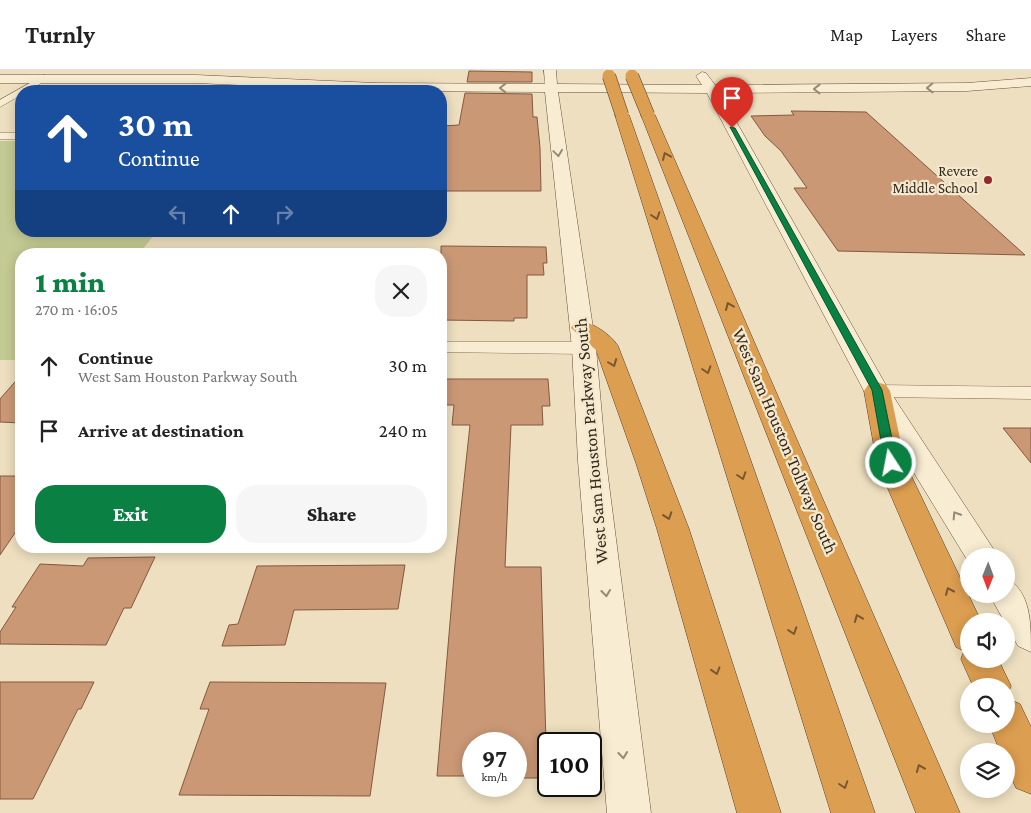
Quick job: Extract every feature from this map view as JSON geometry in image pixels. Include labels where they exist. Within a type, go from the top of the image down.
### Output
[{"type":"highway","name":"West Sam Houston Tollway South","points":[[608,73],[643,112],[938,813]]},
{"type":"highway","name":"West Sam Houston Tollway South","points":[[630,73],[853,813]]},
{"type":"highway","points":[[583,338],[606,346],[650,463],[676,538],[759,813]]},
{"type":"highway","points":[[877,390],[891,463],[960,615]]},
{"type":"highway","points":[[1013,733],[1031,773]]},
{"type":"main road","points":[[44,78],[58,70]]},
{"type":"main road","points":[[1023,70],[1031,74]]},
{"type":"main road","points":[[447,98],[554,91],[568,81],[592,83],[675,83],[692,80],[698,71],[877,390],[977,548]]},
{"type":"main road","points":[[0,79],[196,79],[330,85]]},
{"type":"main road","points":[[188,85],[196,79]]},
{"type":"main road","points":[[717,105],[846,88],[967,87],[1031,82]]},
{"type":"main road","points":[[0,87],[15,88]]},
{"type":"main road","points":[[846,88],[862,99]]},
{"type":"main road","points":[[447,89],[554,91],[717,105],[935,98],[1031,91]]},
{"type":"main road","name":"West Sam Houston Parkway South","points":[[554,91],[583,338],[592,461],[629,813]]},
{"type":"main road","points":[[601,106],[643,112]]},
{"type":"main road","points":[[1012,603],[1031,634]]},
{"type":"street","points":[[31,85],[44,78]]},
{"type":"street","points":[[0,104],[15,95]]},
{"type":"street","points":[[0,136],[15,136]]},
{"type":"street","points":[[447,347],[583,338]]},
{"type":"street","points":[[877,390],[1031,393]]},
{"type":"green space","points":[[0,141],[15,141],[15,237],[152,237],[144,248],[15,248],[15,360],[0,360]]},
{"type":"building","points":[[469,71],[532,72],[532,82],[467,82]]},
{"type":"building","points":[[465,93],[532,94],[533,117],[537,117],[540,148],[541,191],[447,191],[447,126],[459,125]]},
{"type":"building","points":[[791,111],[866,112],[1025,255],[838,251],[794,188],[807,188],[781,151],[765,136],[751,116],[794,115]]},
{"type":"building","points":[[441,246],[546,247],[547,263],[543,263],[544,275],[527,275],[527,318],[514,318],[514,321],[447,320],[447,248],[441,248]]},
{"type":"building","points":[[447,379],[548,379],[550,406],[542,406],[543,425],[511,425],[505,567],[541,567],[546,732],[537,732],[537,778],[527,778],[527,732],[462,732],[462,776],[437,776],[455,564],[470,425],[452,425],[454,405],[447,405]]},
{"type":"building","points":[[15,382],[15,423],[0,422],[0,399]]},
{"type":"building","points":[[1003,428],[1031,428],[1031,463]]},
{"type":"building","points":[[0,476],[15,476],[15,533],[0,555]]},
{"type":"building","points":[[155,557],[131,608],[124,608],[106,645],[0,644],[0,632],[16,607],[12,607],[40,564],[83,566],[88,558]]},
{"type":"building","points":[[405,565],[398,609],[294,610],[285,645],[222,646],[229,625],[238,624],[257,566]]},
{"type":"building","points":[[0,682],[94,682],[81,709],[78,709],[33,799],[0,799]]},
{"type":"building","points":[[210,682],[386,683],[370,796],[179,795],[209,709],[200,709]]},
{"type":"place","name":"Revere Middle School","points":[[988,180]]},
{"type":"route","points":[[732,128],[877,390],[891,463]]}]
